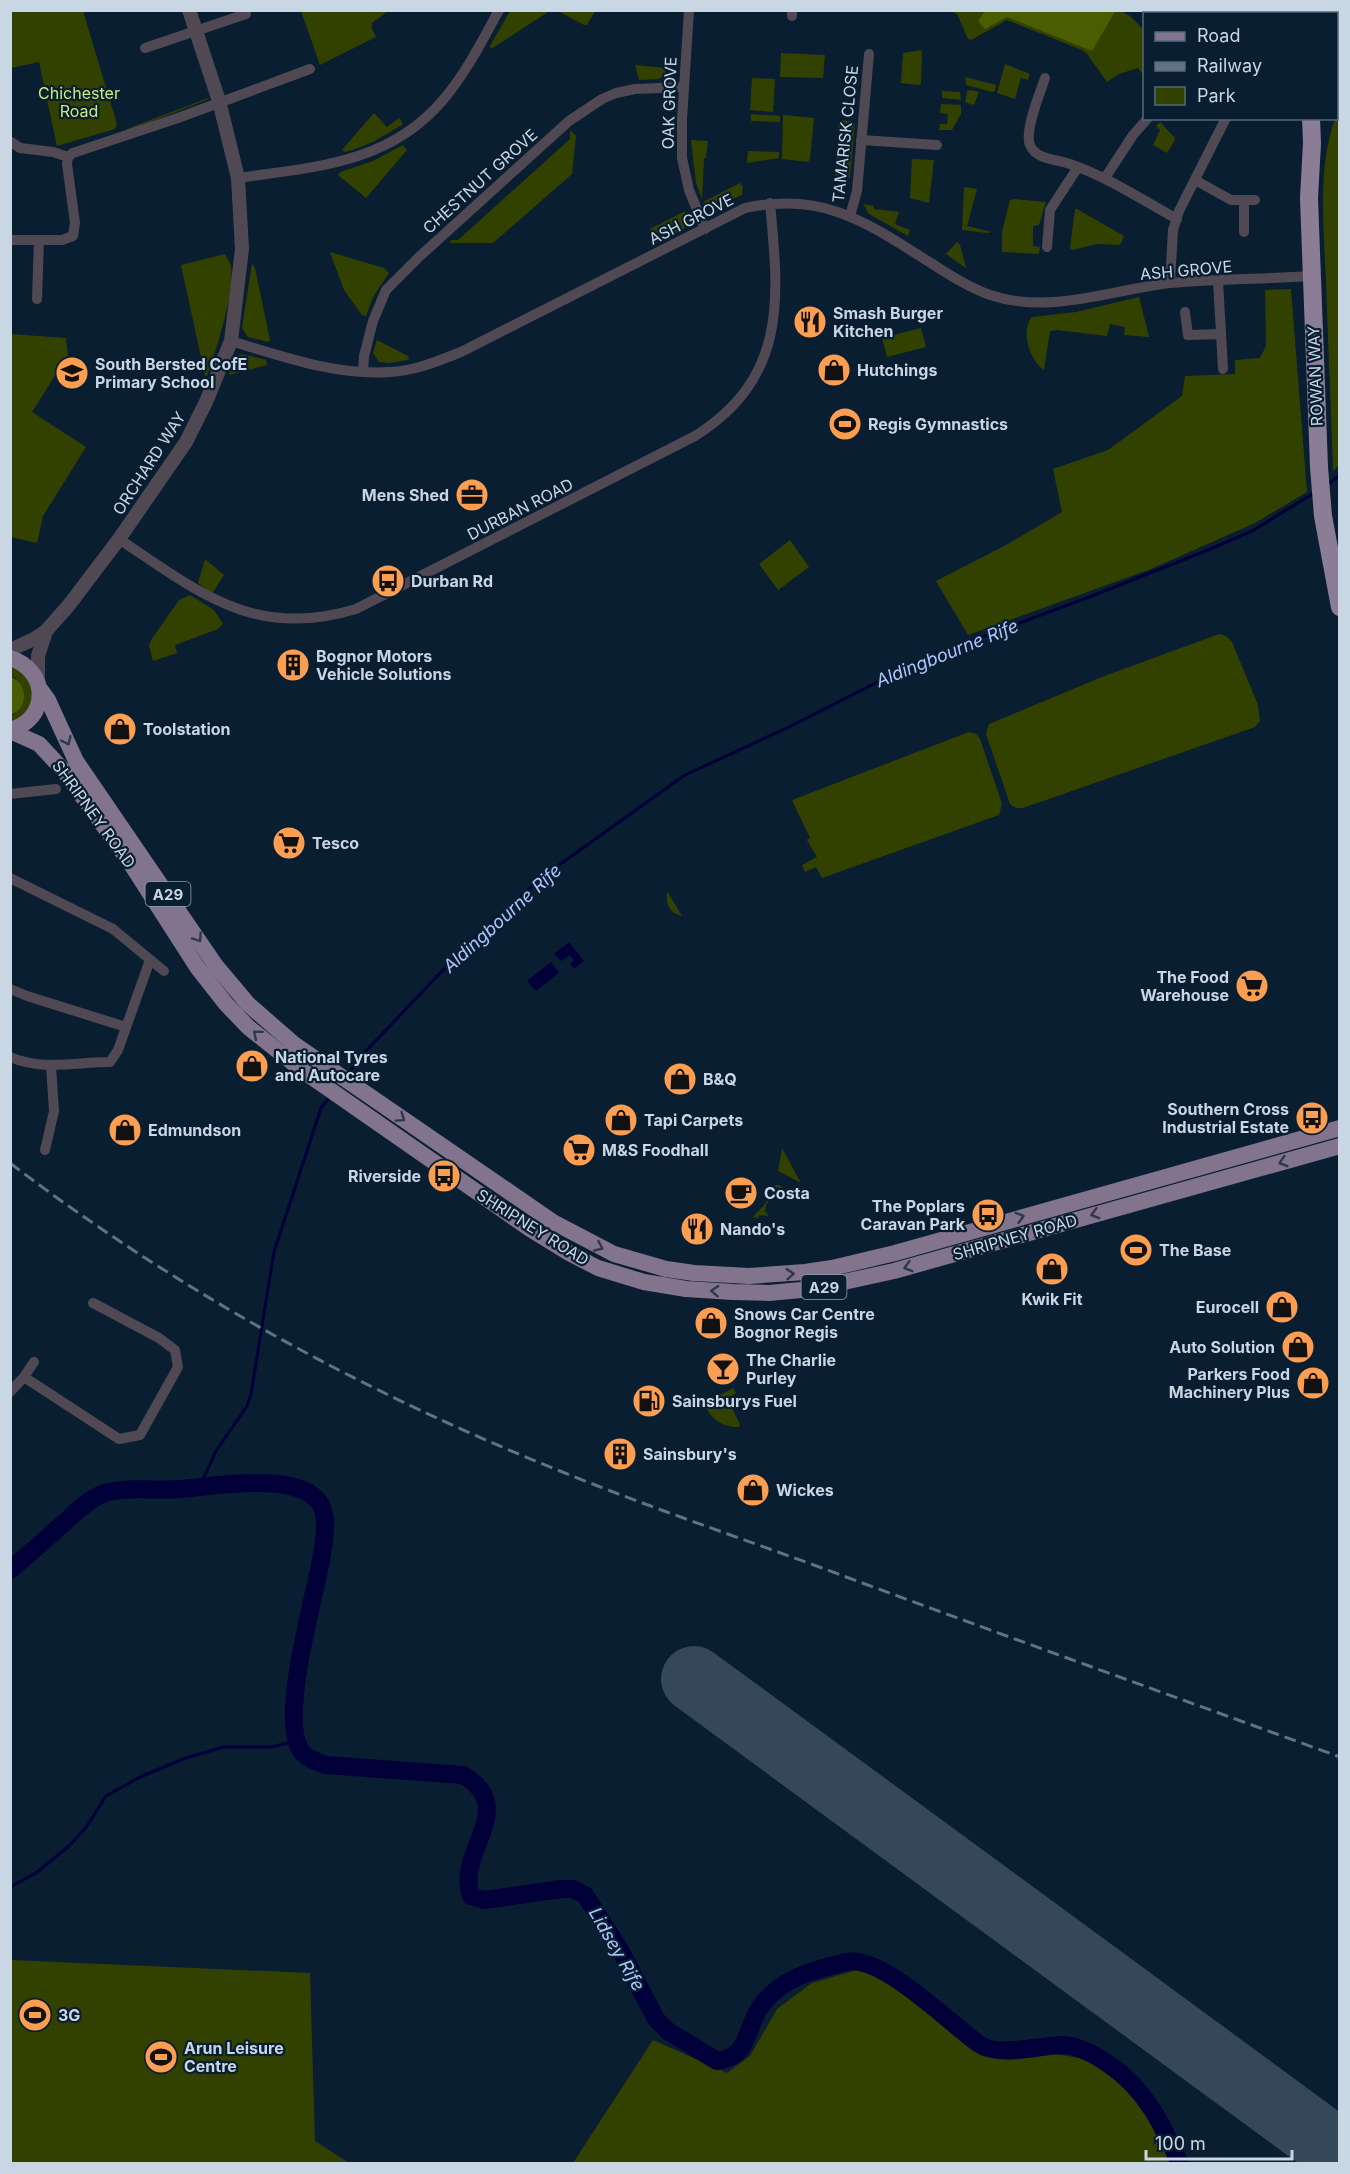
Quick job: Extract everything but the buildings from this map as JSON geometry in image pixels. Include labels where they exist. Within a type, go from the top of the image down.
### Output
[{"type":"highway","name":"ROWAN WAY","points":[[1311,120],[1309,198],[1318,467],[1322,510],[1340,607]]},
{"type":"highway","name":"ROWAN WAY","points":[[1312,143],[1321,120]]},
{"type":"main road","name":"SHRIPNEY ROAD","points":[[10,658],[28,666],[48,700],[76,760],[222,975],[248,1004],[294,1044],[553,1222],[589,1243],[614,1254],[656,1266],[727,1276],[805,1272],[862,1261],[1340,1128]]},
{"type":"main road","name":"SHRIPNEY ROAD","points":[[10,731],[33,717],[38,708],[39,685]]},
{"type":"main road","name":"SHRIPNEY ROAD","points":[[10,731],[39,744],[64,771],[129,861],[197,967],[226,1004],[248,1027],[320,1083],[530,1229],[569,1253],[609,1272],[686,1290],[769,1293],[812,1289],[851,1282],[1340,1146]]},
{"type":"street","name":"ORCHARD WAY","points":[[46,631],[69,605],[119,539],[186,442],[206,402],[231,341],[242,249],[238,178],[219,101],[189,10]]},
{"type":"street","points":[[238,178],[322,166],[353,159],[377,150],[407,132],[427,116],[453,88],[499,10]]},
{"type":"street","name":"OAK GROVE","points":[[688,10],[681,145],[689,190],[705,229]]},
{"type":"street","points":[[145,48],[246,14]]},
{"type":"street","name":"TAMARISK CLOSE","points":[[850,216],[857,191],[868,54]]},
{"type":"street","points":[[68,157],[73,153],[178,118],[310,69]]},
{"type":"street","points":[[1045,78],[1028,137],[1029,144],[1040,156],[1105,178],[1177,219]]},
{"type":"street","name":"CHESTNUT GROVE","points":[[363,372],[364,356],[373,321],[386,290],[419,257],[569,121],[602,99],[616,93],[635,89],[684,87]]},
{"type":"street","points":[[1105,178],[1133,135],[1146,120]]},
{"type":"street","points":[[1170,284],[1173,230],[1225,120]]},
{"type":"street","points":[[861,140],[938,145]]},
{"type":"street","points":[[10,142],[20,148],[53,152],[68,157]]},
{"type":"street","points":[[10,240],[69,239],[75,230],[68,157]]},
{"type":"street","points":[[1047,247],[1050,210],[1078,167]]},
{"type":"street","points":[[1196,180],[1231,200],[1250,200],[1244,231]]},
{"type":"street","name":"ASH GROVE","points":[[231,341],[333,368],[363,372],[391,372],[425,366],[461,352],[745,208],[771,203],[809,204],[850,216],[972,288],[1017,301],[1068,302],[1170,284],[1311,276]]},
{"type":"street","name":"DURBAN ROAD","points":[[119,539],[188,586],[231,608],[287,619],[332,616],[356,609],[656,456],[713,425],[745,392],[764,359],[774,323],[776,299],[771,203]]},
{"type":"street","points":[[36,299],[39,240]]},
{"type":"street","points":[[1218,281],[1223,369]]},
{"type":"street","points":[[1185,312],[1188,335],[1221,334]]},
{"type":"street","points":[[10,650],[46,631]]},
{"type":"street","points":[[39,685],[38,656],[46,631]]},
{"type":"street","points":[[10,794],[56,789]]},
{"type":"street","points":[[10,878],[113,929],[164,971]]},
{"type":"street","points":[[10,1057],[29,1064],[51,1066],[68,1063],[110,1062],[118,1050],[150,960]]},
{"type":"street","points":[[10,989],[126,1027]]},
{"type":"street","points":[[45,1150],[54,1111],[51,1066]]},
{"type":"street","points":[[24,1377],[120,1439],[140,1435],[178,1367],[175,1350],[159,1338],[93,1303]]},
{"type":"street","points":[[10,1392],[34,1362]]},
{"type":"green space","name":"Chichester Road","points":[[11,10],[83,11],[117,124],[115,129],[57,146],[39,62],[11,68]]},
{"type":"green space","points":[[301,10],[388,11],[372,23],[376,37],[320,65]]},
{"type":"green space","points":[[1116,10],[1092,51],[1007,17],[985,29],[978,21],[985,11]]},
{"type":"green space","points":[[510,11],[548,11],[491,49],[490,46]]},
{"type":"green space","points":[[558,11],[595,11],[587,25],[584,25]]},
{"type":"green space","points":[[950,11],[1121,11],[1130,16],[1143,29],[1143,75],[1138,68],[1119,74],[1107,82],[1082,50],[1007,20],[971,40],[968,39],[957,14]]},
{"type":"green space","points":[[922,50],[921,83],[919,85],[901,83],[903,53]]},
{"type":"green space","points":[[781,53],[825,55],[823,78],[780,77]]},
{"type":"green space","points":[[1005,64],[1030,74],[1028,80],[1021,78],[1015,99],[997,93]]},
{"type":"green space","points":[[635,65],[665,68],[665,75],[659,79],[639,80]]},
{"type":"green space","points":[[965,77],[996,85],[995,91],[966,85]]},
{"type":"green space","points":[[752,78],[775,79],[773,112],[750,110]]},
{"type":"green space","points":[[942,91],[960,92],[961,100],[942,98]]},
{"type":"green space","points":[[967,91],[979,92],[974,105],[965,102]]},
{"type":"green space","points":[[209,99],[127,131],[127,129]]},
{"type":"green space","points":[[941,104],[961,105],[961,114],[952,130],[939,130],[940,124],[947,124],[948,114],[940,113]]},
{"type":"green space","points":[[1339,107],[1340,464],[1333,471],[1323,199],[1329,138],[1335,120],[1338,120]]},
{"type":"green space","points":[[374,113],[387,127],[399,118],[403,124],[368,144],[345,152],[342,150]]},
{"type":"green space","points":[[751,114],[780,116],[780,122],[751,121]]},
{"type":"green space","points":[[783,115],[814,118],[808,162],[782,159]]},
{"type":"green space","points":[[839,120],[855,123],[850,178],[835,177]]},
{"type":"green space","points":[[1160,122],[1175,140],[1167,153],[1153,145],[1160,130],[1156,126]]},
{"type":"green space","points":[[570,130],[576,136],[572,174],[493,243],[450,243],[451,240],[458,240],[570,139]]},
{"type":"green space","points":[[691,140],[708,141],[706,158],[704,158],[702,199],[696,183]]},
{"type":"green space","points":[[403,145],[407,150],[366,198],[338,175],[340,172],[373,161]]},
{"type":"green space","points":[[748,151],[779,152],[779,158],[747,163]]},
{"type":"green space","points":[[912,159],[934,160],[929,203],[910,198]]},
{"type":"green space","points":[[740,183],[743,187],[742,195],[732,199],[719,210],[703,202]]},
{"type":"green space","points":[[964,187],[977,189],[967,226],[992,232],[962,230]]},
{"type":"green space","points":[[1010,200],[1046,202],[1039,225],[1033,226],[1033,246],[1040,247],[1039,254],[1002,252],[1002,232]]},
{"type":"green space","points":[[863,204],[874,206],[874,209],[899,212],[895,224],[910,230],[908,236],[869,214]]},
{"type":"green space","points":[[1075,209],[1124,236],[1120,245],[1097,244],[1072,250],[1070,248]]},
{"type":"green space","points":[[685,211],[684,229],[656,243],[650,229]]},
{"type":"green space","points":[[957,242],[960,245],[966,268],[946,254]]},
{"type":"green space","points":[[330,252],[384,268],[389,273],[373,297],[366,316],[362,315],[344,290]]},
{"type":"green space","points":[[225,254],[231,265],[228,306],[220,337],[207,376],[205,376],[181,265]]},
{"type":"green space","points":[[252,263],[270,340],[268,342],[248,337],[242,328]]},
{"type":"green space","points":[[1291,289],[1307,492],[1255,523],[1151,569],[968,635],[936,581],[1008,544],[1062,512],[1053,469],[1108,450],[1182,396],[1185,376],[1235,374],[1235,360],[1260,358],[1266,346],[1265,290]]},
{"type":"green space","points":[[1139,297],[1149,337],[1124,335],[1125,327],[1110,324],[1107,336],[1057,330],[1050,331],[1044,370],[1031,353],[1027,330],[1032,317],[1076,312]]},
{"type":"green space","points":[[921,328],[926,347],[887,357],[882,338]]},
{"type":"green space","points":[[10,334],[66,338],[68,355],[32,412],[86,447],[43,516],[37,543],[11,537]]},
{"type":"green space","points":[[377,340],[408,356],[408,360],[379,362],[373,353]]},
{"type":"green space","points":[[241,354],[266,360],[267,365],[229,375],[232,360]]},
{"type":"green space","points":[[790,540],[809,567],[778,590],[759,564]]},
{"type":"green space","points":[[205,559],[224,575],[212,594],[198,583]]},
{"type":"green space","points":[[190,595],[214,610],[223,624],[218,629],[175,645],[177,653],[153,661],[149,646],[151,640],[179,600]]},
{"type":"green space","points":[[1219,634],[1226,636],[1232,642],[1258,705],[1260,721],[1255,727],[1023,808],[1016,808],[1010,804],[986,734],[989,724],[1102,677]]},
{"type":"green space","points":[[11,667],[22,672],[29,680],[33,699],[24,716],[11,723],[11,715],[15,714],[16,678],[11,676]]},
{"type":"green space","points":[[10,676],[20,684],[24,696],[21,707],[11,715]]},
{"type":"green space","points":[[969,732],[976,734],[980,739],[1002,804],[999,815],[822,878],[816,867],[805,872],[802,865],[817,857],[807,840],[810,838],[792,800]]},
{"type":"green space","points":[[667,891],[682,916],[674,913],[669,907]]},
{"type":"green space","points":[[782,1148],[801,1183],[778,1171]]},
{"type":"green space","points":[[775,1185],[784,1189],[777,1187],[766,1205],[765,1211],[769,1216],[753,1217],[765,1204]]},
{"type":"green space","points":[[733,1388],[736,1393],[727,1399],[740,1424],[739,1427],[732,1427],[716,1420],[711,1416],[703,1399]]},
{"type":"green space","name":"Arun Leisure Centre","points":[[11,1960],[310,1973],[315,2141],[349,2163],[11,2163]]},
{"type":"green space","points":[[860,1969],[891,1982],[978,2051],[997,2055],[1044,2052],[1091,2060],[1144,2103],[1173,2163],[573,2163],[653,2040],[727,2073],[750,2056],[777,2009],[812,1983]]},
{"type":"shaded area","points":[[569,942],[584,961],[574,969],[570,964],[574,960],[570,955],[561,961],[554,954]]},
{"type":"shaded area","points":[[551,962],[559,973],[536,991],[527,981]]},
{"type":"waterway","name":"Aldingbourne Rife","points":[[1327,485],[1340,475]]},
{"type":"waterway","name":"Aldingbourne Rife","points":[[348,1074],[365,1052],[465,947],[541,878],[685,775],[789,727],[921,660],[1097,594],[1252,531],[1314,493]]},
{"type":"waterway","name":"Aldingbourne Rife","points":[[200,1486],[216,1451],[247,1406],[251,1394],[274,1252],[321,1108],[331,1095]]},
{"type":"waterway","name":"Lidsey Rife","points":[[10,1570],[82,1506],[102,1494],[130,1489],[179,1489],[258,1483],[280,1484],[300,1489],[314,1497],[323,1510],[325,1522],[321,1560],[296,1688],[294,1715],[296,1736],[302,1752],[326,1765],[463,1775],[479,1788],[486,1802],[486,1816],[471,1863],[468,1880],[471,1896],[484,1900],[561,1889],[573,1889],[585,1895],[619,1948],[656,2019],[668,2031],[717,2061],[727,2059],[741,2049],[754,2017],[761,2007],[772,1994],[789,1981],[846,1962],[861,1962],[878,1968],[915,1992],[966,2034],[987,2048],[1008,2050],[1064,2045],[1082,2049],[1105,2062],[1134,2085],[1152,2109],[1180,2164]]},
{"type":"waterway","points":[[10,1887],[36,1873],[69,1846],[87,1826],[106,1796],[140,1777],[183,1759],[223,1747],[271,1747],[296,1741]]},
{"type":"runway","points":[[694,1679],[1340,2153]]},
{"type":"railway","points":[[10,1163],[74,1210],[206,1296],[345,1373],[487,1441],[658,1509],[1340,1757]]},
{"type":"place","name":"Smash Burger Kitchen","points":[[810,322]]},
{"type":"place","name":"Hutchings","points":[[834,370]]},
{"type":"place","name":"South Bersted CofE Primary School","points":[[72,373]]},
{"type":"place","name":"Regis Gymnastics","points":[[845,424]]},
{"type":"place","name":"Mens Shed","points":[[472,495]]},
{"type":"place","name":"Durban Rd","points":[[388,581]]},
{"type":"place","name":"Bognor Motors Vehicle Solutions","points":[[293,665]]},
{"type":"place","name":"Toolstation","points":[[120,729]]},
{"type":"place","name":"Tesco","points":[[289,843]]},
{"type":"place","name":"The Food Warehouse","points":[[1252,986]]},
{"type":"place","name":"National Tyres and Autocare","points":[[252,1066]]},
{"type":"place","name":"B&Q","points":[[680,1079]]},
{"type":"place","name":"Southern Cross Industrial Estate","points":[[1312,1118]]},
{"type":"place","name":"Tapi Carpets","points":[[621,1120]]},
{"type":"place","name":"Edmundson","points":[[125,1130]]},
{"type":"place","name":"M&S Foodhall","points":[[579,1150]]},
{"type":"place","name":"Riverside","points":[[444,1176]]},
{"type":"place","name":"Costa","points":[[741,1193]]},
{"type":"place","name":"The Poplars Caravan Park","points":[[988,1215]]},
{"type":"place","name":"Nando's","points":[[697,1229]]},
{"type":"place","name":"The Base","points":[[1136,1250]]},
{"type":"place","name":"Kwik Fit","points":[[1052,1269]]},
{"type":"place","name":"Eurocell","points":[[1282,1307]]},
{"type":"place","name":"Snows Car Centre Bognor Regis","points":[[711,1323]]},
{"type":"place","name":"Auto Solution","points":[[1298,1347]]},
{"type":"place","name":"The Charlie Purley","points":[[723,1369]]},
{"type":"place","name":"Parkers Food Machinery Plus","points":[[1313,1383]]},
{"type":"place","name":"Sainsburys Fuel","points":[[649,1401]]},
{"type":"place","name":"Sainsbury's","points":[[620,1454]]},
{"type":"place","name":"Wickes","points":[[753,1490]]},
{"type":"place","name":"3G","points":[[35,2015]]},
{"type":"place","name":"Arun Leisure Centre","points":[[161,2057]]}]
